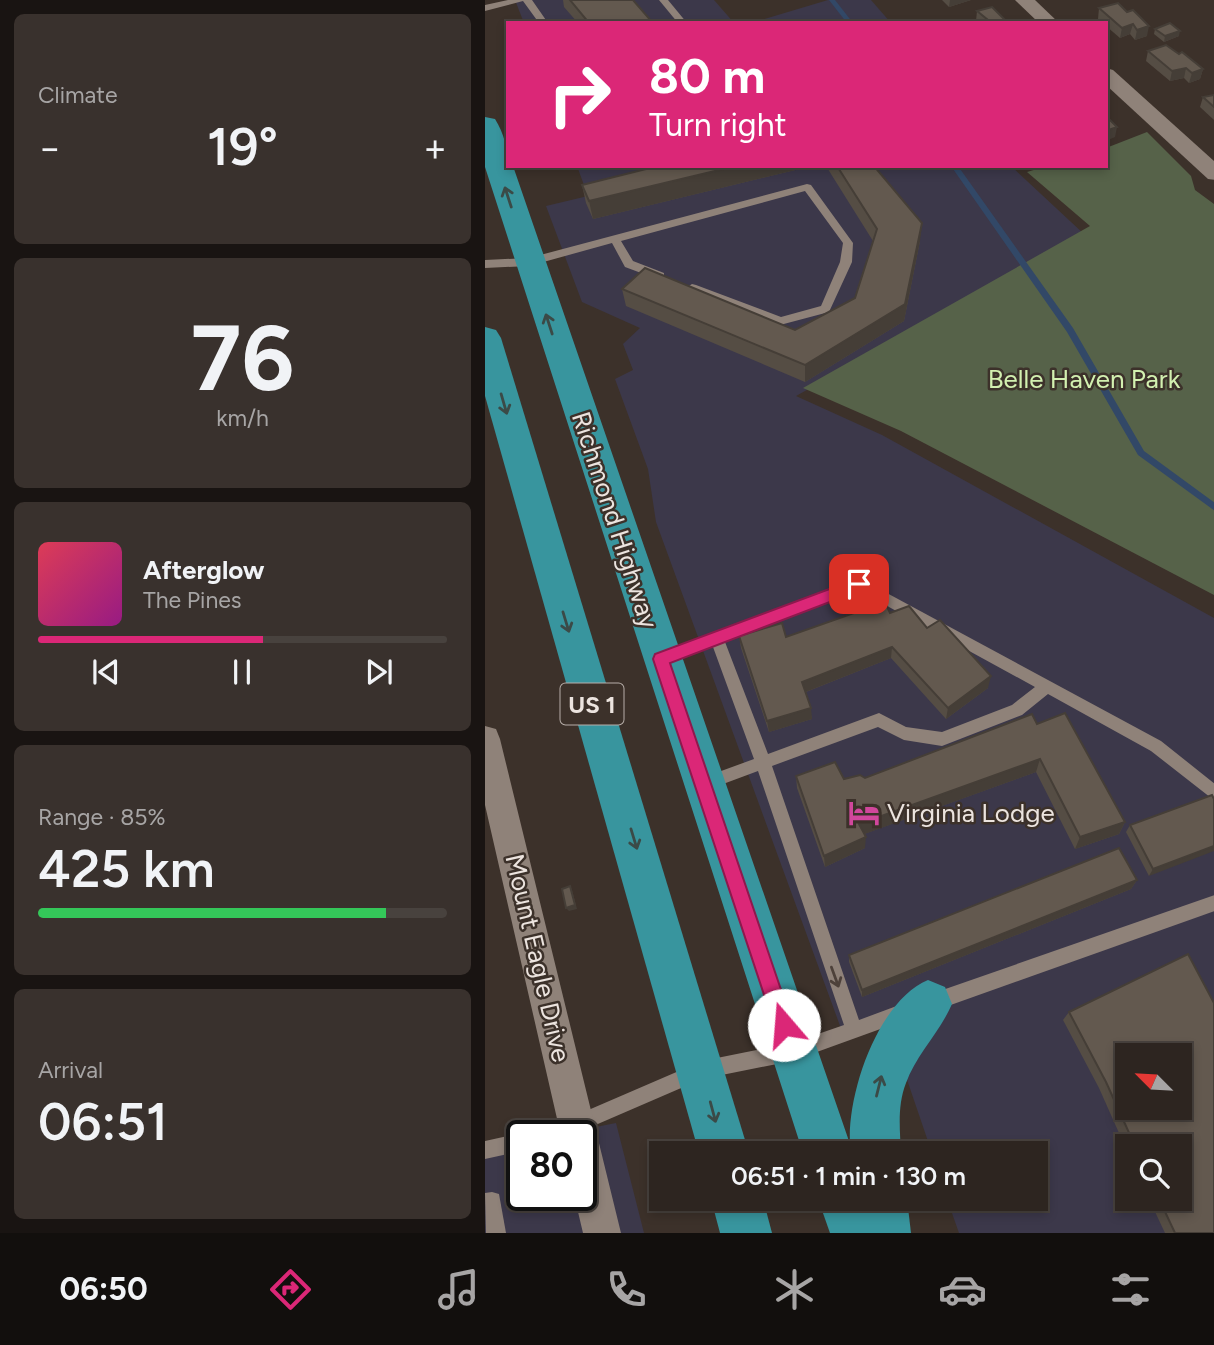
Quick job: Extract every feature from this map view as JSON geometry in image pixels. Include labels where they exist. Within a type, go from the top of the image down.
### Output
[{"type":"highway","name":"Richmond Highway","points":[[485,125],[824,1141]]},
{"type":"highway","name":"US 1","points":[[485,338],[553,580],[674,968],[721,1141]]},
{"type":"highway","points":[[875,1141],[874,1116],[879,1082],[893,1053],[928,1004]]},
{"type":"highway","points":[[740,1211],[746,1233]]},
{"type":"highway","points":[[848,1211],[856,1233]]},
{"type":"highway","points":[[882,1211],[885,1233]]},
{"type":"street","points":[[1024,0],[1048,21]]},
{"type":"street","points":[[1108,76],[1214,174]]},
{"type":"street","name":"Mount Eagle Drive","points":[[485,739],[568,1120]]},
{"type":"street","name":"Mount Eagle Drive","points":[[595,1211],[602,1233]]},
{"type":"lane","points":[[485,8],[520,0]]},
{"type":"lane","points":[[527,0],[543,21]]},
{"type":"lane","points":[[663,0],[681,21]]},
{"type":"lane","points":[[485,264],[529,262],[807,187],[848,243],[846,262],[825,309],[780,321],[679,283]]},
{"type":"lane","points":[[615,239],[629,264],[667,278]]},
{"type":"lane","points":[[661,659],[859,584],[1156,746],[1214,794]]},
{"type":"lane","points":[[717,639],[763,762],[854,1030]]},
{"type":"lane","points":[[703,785],[879,720],[904,733],[942,739],[1017,710],[1049,686]]},
{"type":"lane","points":[[597,1122],[702,1070],[792,1052],[1214,903]]},
{"type":"lane","points":[[485,1150],[506,1145]]},
{"type":"lane","points":[[488,1202],[496,1233]]},
{"type":"shaded area","points":[[515,0],[714,0],[732,21],[523,21]]},
{"type":"shaded area","points":[[828,0],[871,0],[889,21],[758,21]]},
{"type":"shaded area","points":[[578,168],[1013,168],[1085,235],[796,396],[882,435],[1214,618],[1214,1233],[959,1233],[951,1211],[1048,1211],[1048,1141],[928,1141],[886,1018],[843,1034],[656,522],[648,469],[615,379],[633,370],[623,344],[640,328],[582,302],[546,206],[588,196]]},
{"type":"shaded area","points":[[616,1123],[644,1233],[485,1233],[485,1148],[506,1144],[506,1211],[597,1211],[597,1127]]},
{"type":"green space","name":"Belle Haven Park","points":[[1147,132],[1191,176],[1195,190],[1214,204],[1214,595],[901,431],[803,388],[1090,226],[1027,172],[1040,168],[1108,168],[1108,147]]},
{"type":"building","points":[[570,0],[633,0],[651,21],[587,21]]},
{"type":"building","points":[[1118,3],[1127,12],[1133,10],[1149,26],[1137,30],[1133,24],[1122,28],[1099,8]]},
{"type":"building","points":[[992,7],[1006,21],[983,21],[988,20],[977,11]]},
{"type":"building","points":[[1170,23],[1180,31],[1165,36],[1155,29]]},
{"type":"building","points":[[1166,45],[1179,54],[1182,52],[1203,69],[1192,73],[1186,68],[1172,71],[1148,51]]},
{"type":"building","points":[[1214,95],[1214,107],[1203,97]]},
{"type":"building","points":[[1108,118],[1117,127],[1108,130]]},
{"type":"building","points":[[650,168],[728,168],[589,201],[582,185]]},
{"type":"building","points":[[838,168],[876,168],[922,223],[905,304],[805,365],[622,289],[645,268],[795,330],[855,298],[877,229]]},
{"type":"building","points":[[885,602],[890,613],[909,606],[927,628],[940,620],[991,676],[948,708],[892,647],[802,682],[811,708],[767,721],[739,636],[782,623],[786,637]]},
{"type":"building","name":"Virginia Lodge","points":[[1065,713],[1125,822],[1080,837],[1040,759],[859,824],[866,837],[824,856],[796,776],[835,762],[844,779],[860,775],[865,778],[1032,714],[1037,724]]},
{"type":"building","points":[[1212,795],[1214,846],[1153,869],[1130,825]]},
{"type":"building","points":[[1119,848],[1137,880],[862,990],[849,955]]},
{"type":"building","points":[[570,886],[575,905],[566,908],[562,889]]},
{"type":"building","points":[[1188,954],[1214,1003],[1214,1233],[1175,1233],[1165,1211],[1192,1211],[1192,1134],[1130,1134],[1123,1120],[1192,1120],[1192,1043],[1115,1043],[1115,1102],[1069,1012]]},
{"type":"waterway","points":[[832,0],[848,21]]},
{"type":"waterway","points":[[955,168],[1070,330],[1141,453],[1215,508]]},
{"type":"place","name":"Virginia Lodge","points":[[864,813]]},
{"type":"route","points":[[784,1025],[661,659],[859,584]]}]
